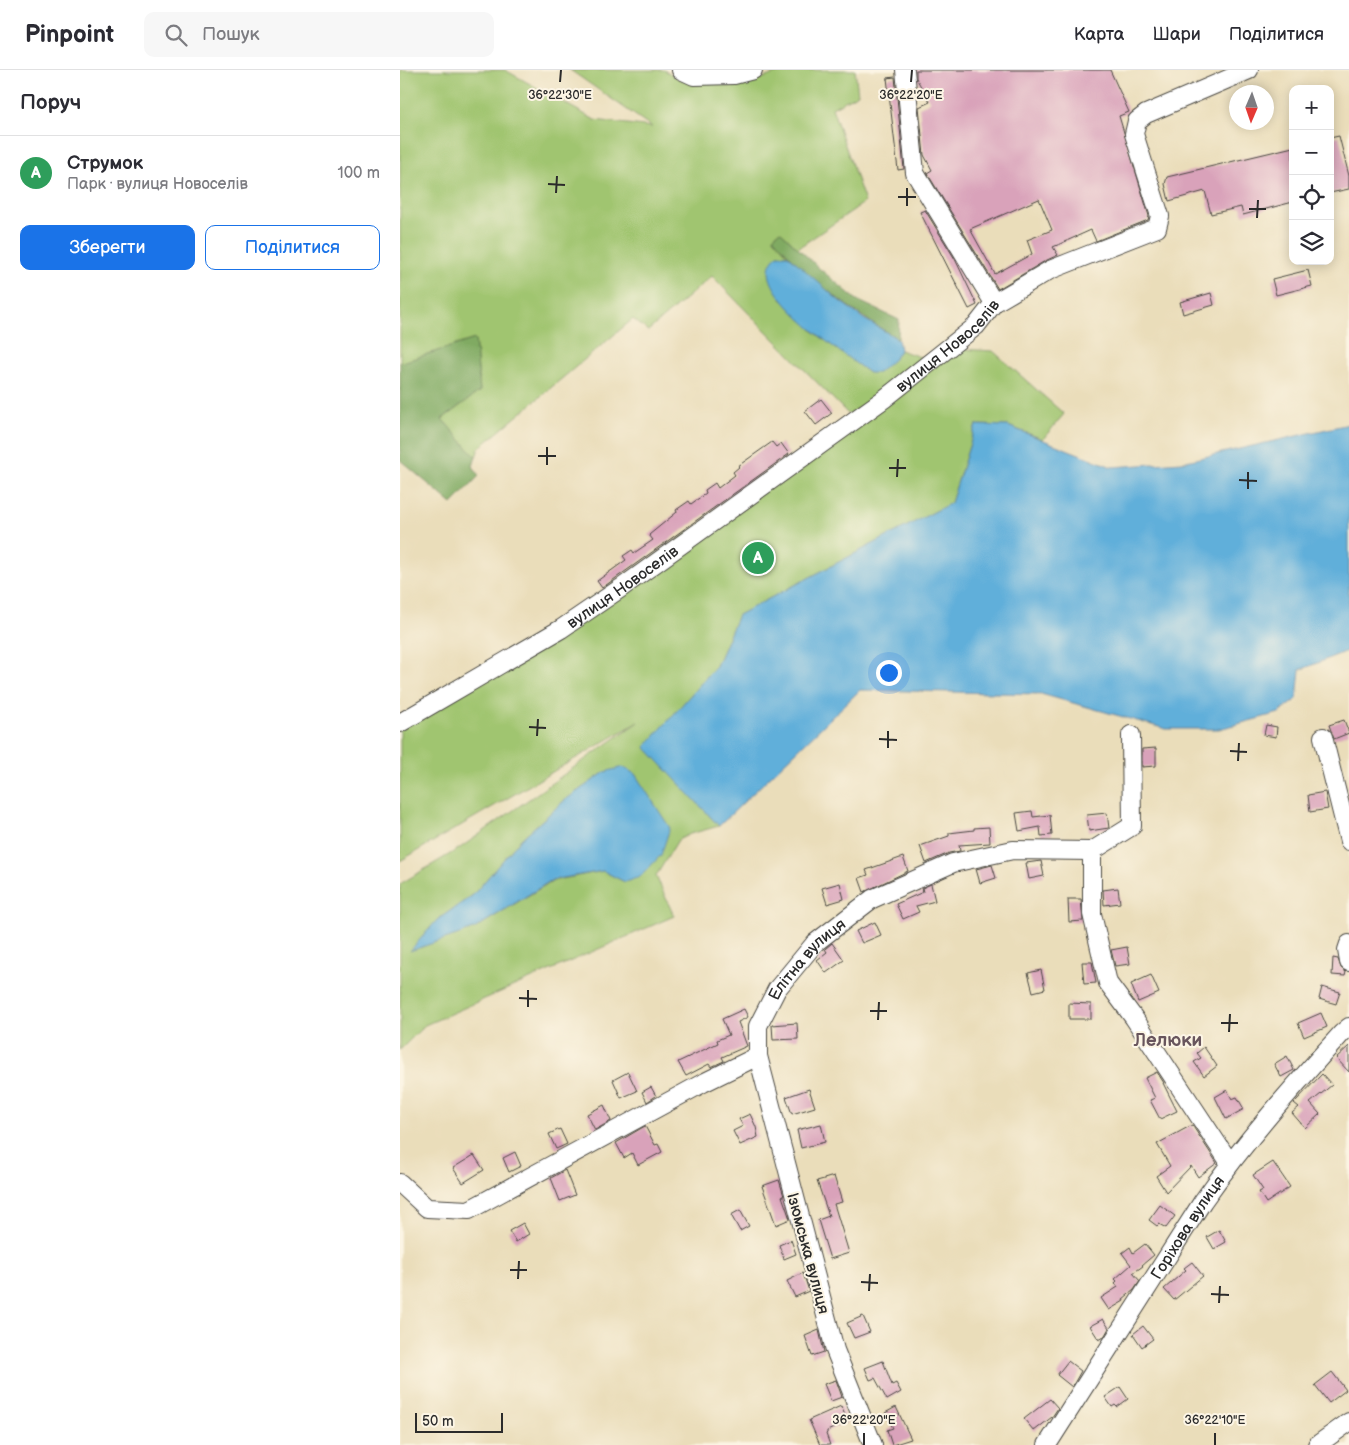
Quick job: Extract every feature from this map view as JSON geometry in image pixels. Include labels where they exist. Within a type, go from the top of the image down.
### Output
[{"type":"street","points":[[681,70],[694,76],[734,75],[753,70]]},
{"type":"street","points":[[905,70],[915,173],[994,303]]},
{"type":"street","name":"вулиця Новоселів","points":[[400,723],[561,629],[621,588],[884,399],[976,326],[994,303],[1050,270],[1157,228],[1160,216],[1134,134],[1137,121],[1146,114],[1249,70]]},
{"type":"street","points":[[1131,735],[1132,826],[1092,851],[1092,914],[1108,983],[1134,1018],[1230,1163]]},
{"type":"street","points":[[1323,737],[1349,841]]},
{"type":"street","name":"Елітна вулиця","points":[[758,1056],[758,1026],[777,989],[815,943],[872,900],[953,863],[1013,850],[1092,851]]},
{"type":"street","points":[[1349,944],[1347,950],[1349,962]]},
{"type":"street","name":"Горіхова вулиця","points":[[1047,1445],[1203,1201],[1230,1163],[1278,1105],[1349,1027]]},
{"type":"street","points":[[400,1183],[427,1208],[469,1210],[703,1083],[758,1056]]},
{"type":"street","name":"Ізюмська вулиця","points":[[758,1056],[835,1350],[873,1445]]},
{"type":"street","points":[[1317,1445],[1349,1422]]},
{"type":"green space","points":[[400,70],[505,70],[595,120],[652,127],[570,70],[664,70],[682,80],[755,81],[785,70],[855,70],[858,94],[832,108],[865,202],[798,248],[780,231],[773,237],[788,255],[778,255],[781,299],[813,331],[869,373],[895,358],[900,350],[926,359],[849,415],[712,276],[648,331],[633,319],[479,448],[476,457],[442,419],[480,391],[475,339],[400,363]]},
{"type":"green space","points":[[780,231],[820,269],[857,300],[899,320],[898,339],[863,317],[816,281],[773,237]]},
{"type":"green space","points":[[475,339],[480,391],[442,419],[476,457],[473,466],[479,476],[452,504],[400,460],[400,363]]},
{"type":"green space","points":[[960,349],[993,351],[1064,414],[1043,439],[1008,426],[976,425],[951,503],[738,615],[716,666],[646,747],[719,826],[690,834],[678,840],[656,876],[674,916],[425,1025],[400,1050],[400,884],[460,848],[638,722],[400,861],[400,728]],"holes":[[[605,772],[625,882],[603,871],[552,881],[474,929],[437,920],[473,895],[521,839],[565,800]]]},
{"type":"water","points":[[778,255],[788,255],[837,299],[864,319],[898,339],[900,350],[895,358],[878,373],[869,373],[800,319],[783,301],[772,283],[769,268]]},
{"type":"water","points":[[1349,424],[1349,650],[1300,670],[1297,699],[1279,713],[1219,729],[1166,729],[1041,694],[860,690],[719,826],[645,747],[716,666],[738,615],[951,503],[976,425],[1008,426],[1112,467],[1182,462]]},
{"type":"water","points":[[623,767],[635,774],[670,828],[661,855],[640,877],[625,882],[603,871],[552,880],[474,929],[410,951],[437,920],[473,895],[521,839],[565,800],[605,772]]},
{"type":"building","points":[[916,70],[1110,70],[1129,112],[1119,116],[1149,216],[1148,220],[1096,241],[1091,230],[1053,247],[1058,255],[998,289],[927,173],[932,170],[924,155],[919,107],[930,102],[916,78]],"holes":[[[1039,199],[1052,230],[1027,240],[1032,254],[995,274],[970,229]]]},
{"type":"building","points":[[895,77],[904,169],[898,170],[887,78]]},
{"type":"building","points":[[1339,136],[1349,176],[1349,189],[1334,192],[1334,175],[1334,137]]},
{"type":"building","points":[[1289,148],[1289,203],[1243,215],[1241,207],[1211,214],[1205,191],[1169,201],[1165,184],[1167,177]]},
{"type":"building","points":[[925,210],[955,259],[977,305],[969,309],[920,212]]},
{"type":"building","points":[[1308,270],[1312,286],[1276,295],[1272,279]]},
{"type":"building","points":[[1211,293],[1214,305],[1183,314],[1180,302]]},
{"type":"building","points":[[821,399],[832,413],[816,425],[805,411]]},
{"type":"building","points":[[772,442],[776,447],[781,443],[789,454],[602,588],[597,581],[626,560],[623,556],[632,550],[634,553],[653,540],[649,535],[677,512],[676,510],[689,501],[691,504],[706,493],[705,490],[715,483],[718,488],[735,475],[733,472],[738,466]]},
{"type":"building","points":[[1344,720],[1349,733],[1334,739],[1329,725]]},
{"type":"building","points":[[1266,725],[1277,727],[1276,737],[1264,735]]},
{"type":"building","points":[[1156,748],[1156,766],[1142,767],[1142,749]]},
{"type":"building","points":[[1325,792],[1328,809],[1310,812],[1308,795]]},
{"type":"building","points":[[1032,811],[1033,817],[1050,815],[1052,835],[1041,836],[1040,827],[1019,831],[1016,813]]},
{"type":"building","points":[[1107,813],[1109,828],[1089,831],[1087,815]]},
{"type":"building","points":[[989,827],[990,843],[959,845],[960,851],[949,853],[926,863],[920,846],[949,836],[949,833]]},
{"type":"building","points":[[903,857],[908,871],[864,892],[859,878],[868,875],[866,870]]},
{"type":"building","points":[[1041,861],[1044,876],[1029,879],[1026,863]]},
{"type":"building","points":[[992,865],[996,878],[980,883],[976,869]]},
{"type":"building","points":[[840,883],[844,899],[827,904],[822,888]]},
{"type":"building","points":[[931,884],[935,901],[916,906],[919,912],[903,919],[896,904],[923,892],[922,888]]},
{"type":"building","points":[[1118,888],[1120,903],[1104,905],[1103,890]]},
{"type":"building","points":[[1068,899],[1081,899],[1083,921],[1069,922]]},
{"type":"building","points":[[875,922],[881,935],[862,943],[856,931]]},
{"type":"building","points":[[832,943],[844,960],[826,973],[817,960],[827,952],[825,949]]},
{"type":"building","points":[[1127,947],[1130,964],[1115,966],[1111,950]]},
{"type":"building","points":[[1333,958],[1338,959],[1341,968],[1346,972],[1345,976],[1332,975]]},
{"type":"building","points":[[1082,962],[1092,962],[1096,983],[1084,984]]},
{"type":"building","points":[[1041,970],[1045,989],[1033,992],[1028,973]]},
{"type":"building","points":[[1151,975],[1159,993],[1138,1002],[1131,984]]},
{"type":"building","points":[[1322,987],[1340,992],[1336,1004],[1319,999]]},
{"type":"building","points":[[1069,1003],[1091,1004],[1091,1019],[1069,1019]]},
{"type":"building","points":[[744,1009],[748,1017],[738,1022],[747,1046],[722,1057],[724,1061],[711,1067],[709,1064],[686,1076],[678,1062],[718,1043],[717,1040],[729,1035],[722,1019]]},
{"type":"building","points":[[1321,1013],[1327,1027],[1304,1037],[1298,1023]]},
{"type":"building","points":[[797,1023],[798,1039],[773,1040],[772,1025]]},
{"type":"building","points":[[1349,1046],[1349,1072],[1336,1058]]},
{"type":"building","points":[[1204,1047],[1217,1066],[1204,1076],[1194,1062],[1201,1058],[1197,1053]]},
{"type":"building","points":[[1287,1056],[1294,1070],[1281,1077],[1274,1064]]},
{"type":"building","points":[[628,1072],[637,1091],[621,1098],[613,1080]]},
{"type":"building","points":[[1157,1072],[1177,1111],[1160,1119],[1150,1100],[1155,1098],[1145,1078]]},
{"type":"building","points":[[1322,1074],[1332,1085],[1310,1103],[1320,1114],[1305,1128],[1292,1113],[1299,1107],[1294,1103]]},
{"type":"building","points":[[651,1087],[656,1096],[647,1102],[642,1092]]},
{"type":"building","points":[[809,1089],[815,1107],[792,1114],[786,1097]]},
{"type":"building","points":[[1227,1090],[1232,1099],[1237,1097],[1244,1109],[1226,1119],[1215,1097]]},
{"type":"building","points":[[604,1105],[611,1121],[595,1130],[587,1114]]},
{"type":"building","points":[[750,1114],[758,1137],[740,1145],[733,1131],[743,1126],[739,1119]]},
{"type":"building","points":[[821,1124],[825,1142],[801,1148],[797,1130]]},
{"type":"building","points":[[1192,1125],[1217,1163],[1198,1177],[1191,1166],[1166,1192],[1156,1176],[1170,1166],[1157,1144]]},
{"type":"building","points":[[645,1126],[655,1145],[658,1144],[662,1152],[638,1165],[632,1153],[624,1158],[616,1143]]},
{"type":"building","points":[[560,1129],[567,1144],[556,1149],[549,1134]]},
{"type":"building","points":[[515,1152],[521,1166],[509,1172],[503,1158]]},
{"type":"building","points":[[474,1155],[484,1170],[463,1183],[453,1168]]},
{"type":"building","points":[[1273,1162],[1290,1187],[1266,1203],[1259,1192],[1263,1190],[1253,1175]]},
{"type":"building","points":[[565,1170],[575,1195],[560,1201],[551,1178]]},
{"type":"building","points":[[834,1176],[842,1202],[834,1204],[849,1253],[830,1259],[818,1220],[829,1216],[817,1181]]},
{"type":"building","points":[[779,1180],[790,1219],[776,1225],[762,1186]]},
{"type":"building","points":[[1160,1205],[1175,1216],[1166,1228],[1159,1224],[1157,1226],[1149,1220]]},
{"type":"building","points":[[740,1210],[749,1226],[740,1231],[731,1215]]},
{"type":"building","points":[[523,1223],[529,1234],[516,1242],[509,1231]]},
{"type":"building","points":[[1219,1230],[1226,1242],[1214,1249],[1207,1237]]},
{"type":"building","points":[[791,1240],[796,1254],[784,1259],[779,1245]]},
{"type":"building","points":[[1145,1244],[1154,1255],[1133,1273],[1140,1281],[1134,1290],[1123,1299],[1124,1301],[1109,1310],[1101,1298],[1118,1287],[1115,1279],[1131,1265],[1122,1253],[1130,1247],[1133,1253]]},
{"type":"building","points":[[1192,1262],[1203,1276],[1174,1300],[1164,1289],[1186,1270],[1184,1268]]},
{"type":"building","points":[[803,1273],[809,1291],[795,1297],[787,1281]]},
{"type":"building","points":[[863,1316],[870,1332],[854,1338],[847,1323]]},
{"type":"building","points":[[1103,1319],[1109,1328],[1104,1337],[1099,1340],[1090,1326]]},
{"type":"building","points":[[1143,1326],[1153,1339],[1142,1347],[1133,1334]]},
{"type":"building","points":[[819,1330],[824,1352],[812,1356],[805,1336]]},
{"type":"building","points":[[883,1361],[892,1385],[896,1383],[901,1392],[887,1400],[875,1378],[870,1380],[865,1368]]},
{"type":"building","points":[[1068,1361],[1081,1371],[1072,1387],[1057,1375]]},
{"type":"building","points":[[1332,1372],[1346,1390],[1329,1403],[1315,1385]]},
{"type":"building","points":[[836,1380],[842,1397],[831,1401],[824,1384]]},
{"type":"building","points":[[1120,1387],[1128,1399],[1117,1407],[1115,1405],[1112,1407],[1105,1397]]},
{"type":"building","points":[[1050,1399],[1058,1408],[1052,1417],[1034,1431],[1024,1419]]},
{"type":"building","points":[[841,1406],[848,1422],[827,1431],[826,1434],[830,1445],[820,1445],[809,1420]]},
{"type":"building","points":[[896,1407],[911,1439],[892,1445],[887,1430],[893,1428],[885,1413]]},
{"type":"place","name":"Струмок","points":[[758,558]]},
{"type":"district","name":"Лелюки","points":[[1168,1039]]}]
